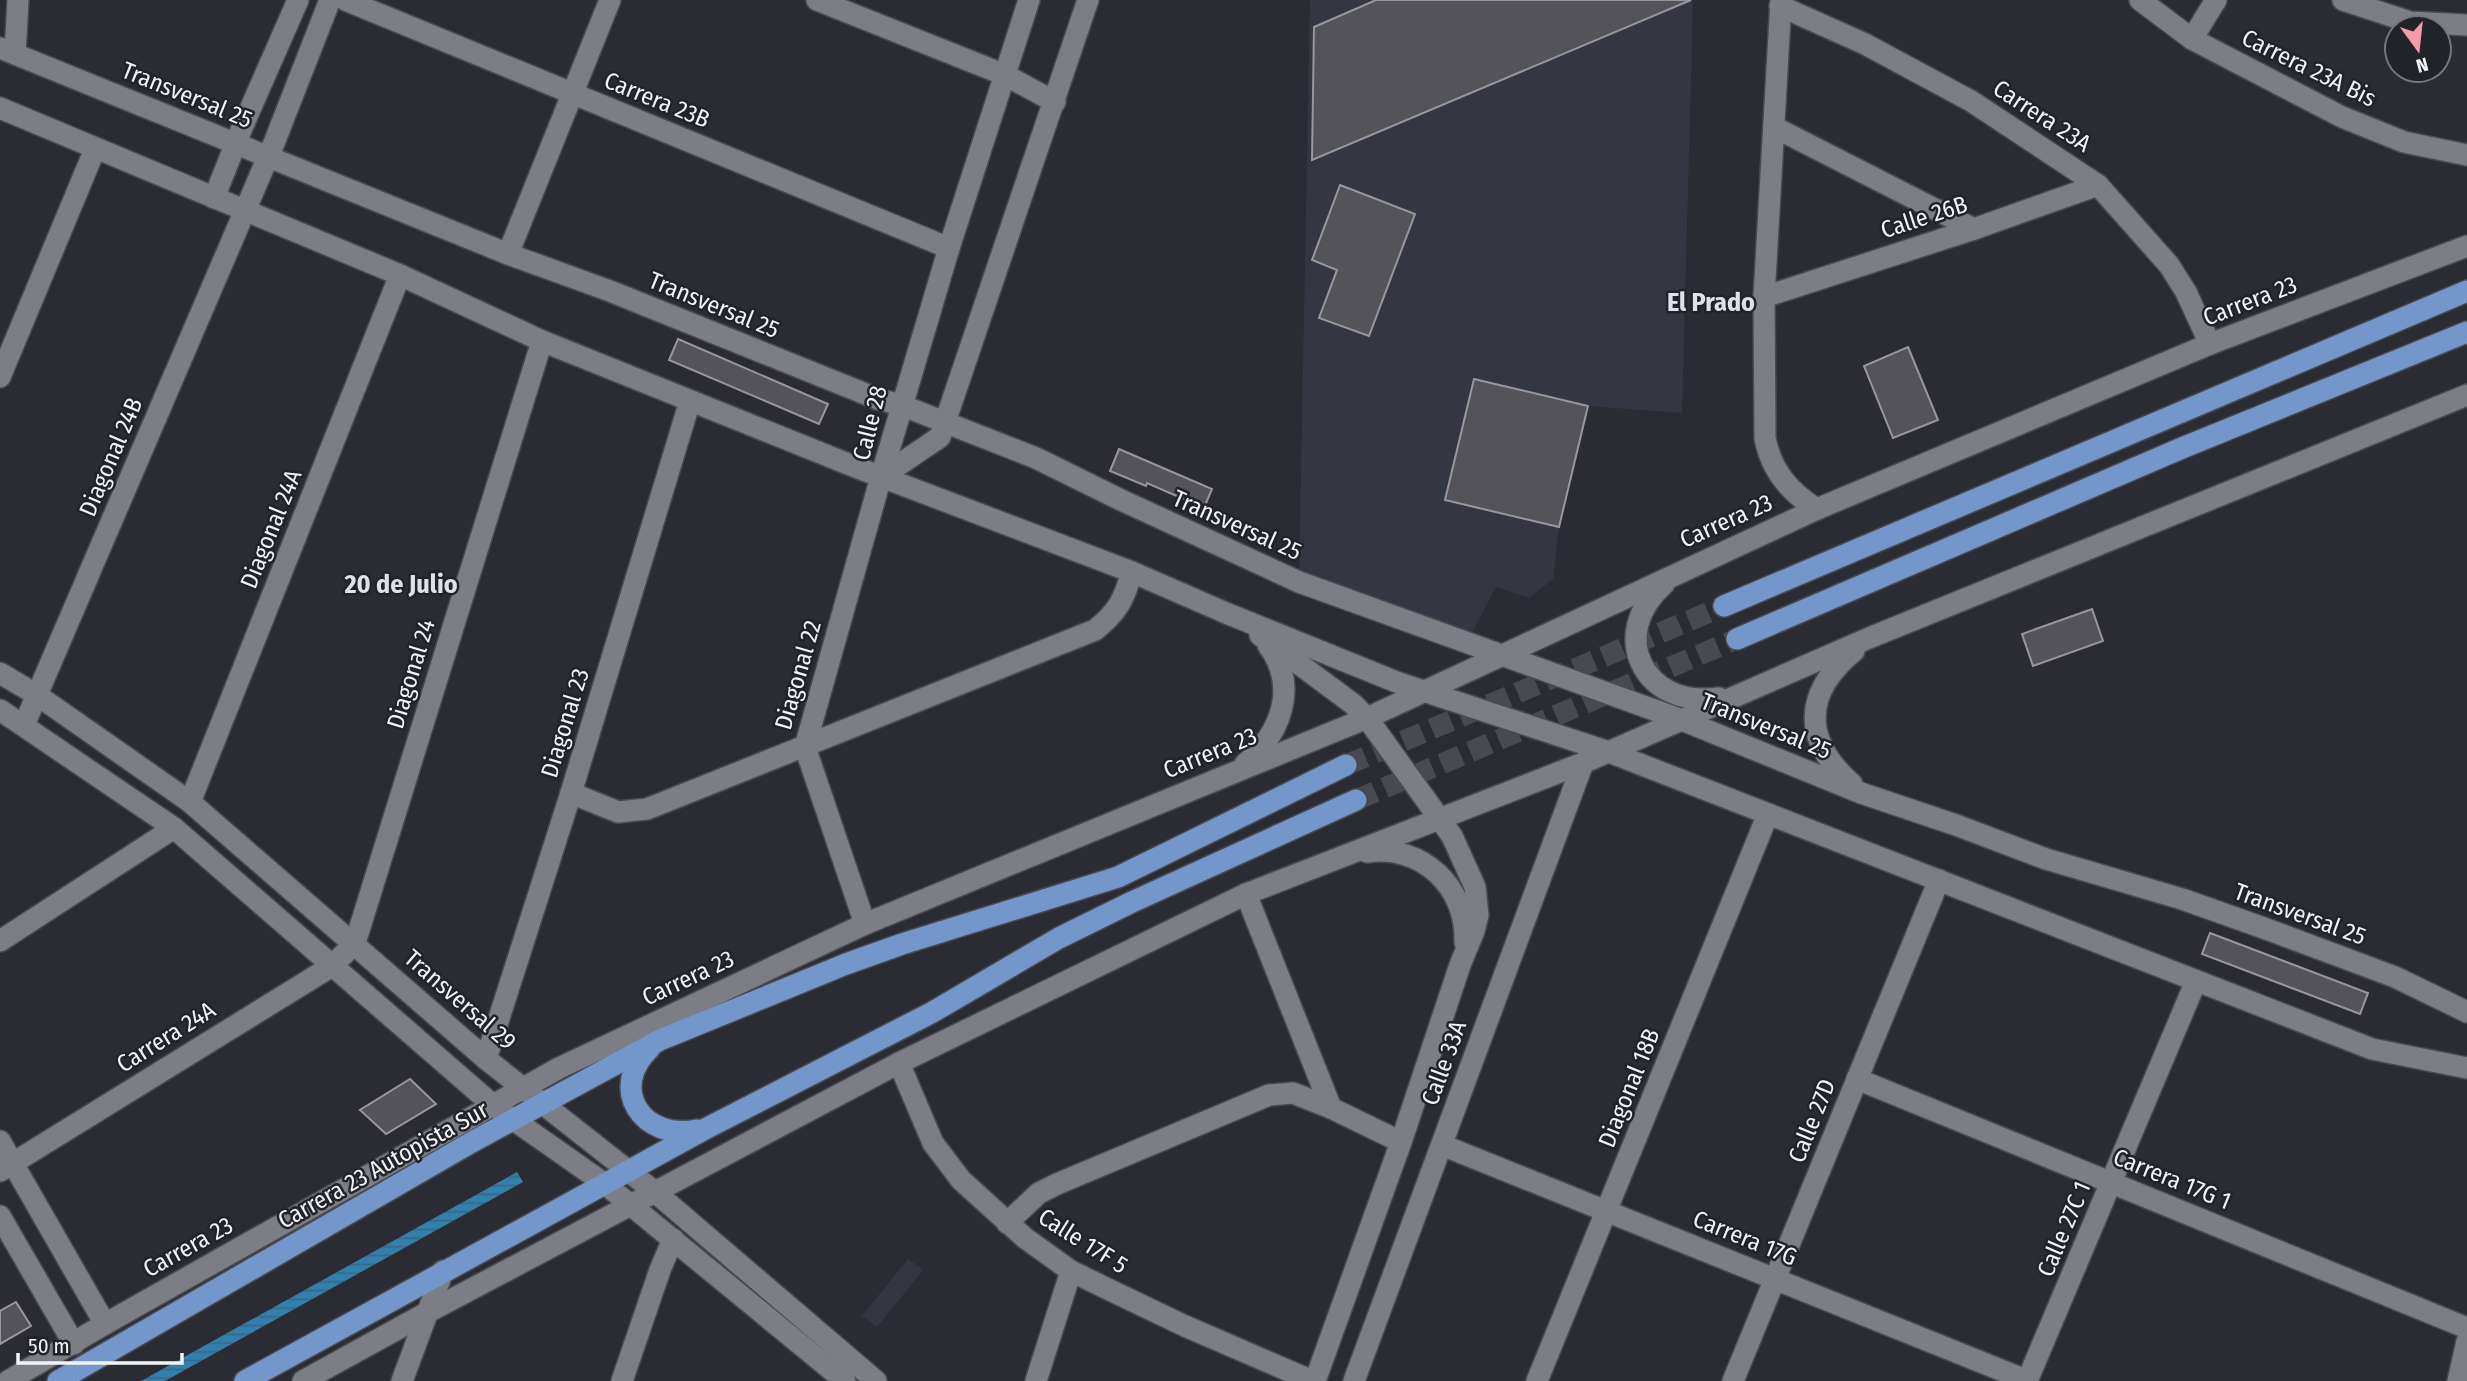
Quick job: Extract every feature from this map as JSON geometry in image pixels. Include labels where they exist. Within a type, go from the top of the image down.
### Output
[{"type":"main road","points":[[1724,606],[2467,291]]},
{"type":"main road","points":[[1737,639],[2182,448],[2467,332]]},
{"type":"main road","name":"Carrera 23","points":[[516,1120],[660,1040],[789,985],[857,960],[1118,877],[1346,765]]},
{"type":"main road","points":[[245,1381],[628,1170],[931,1013],[1059,938],[1356,800]]},
{"type":"main road","points":[[660,1040],[642,1056],[633,1072],[631,1091],[635,1106],[645,1119],[667,1130],[682,1132],[705,1129]]},
{"type":"main road","name":"Carrera 23 Autopista Sur","points":[[58,1381],[460,1149],[516,1120]]},
{"type":"street","points":[[7,51],[18,0]]},
{"type":"street","points":[[214,198],[298,0]]},
{"type":"street","name":"Diagonal 24B","points":[[24,725],[268,157],[330,0]]},
{"type":"street","name":"Carrera 23B","points":[[345,0],[950,248]]},
{"type":"street","points":[[508,254],[610,0]]},
{"type":"street","points":[[817,0],[1005,75],[1055,102]]},
{"type":"street","name":"Calle 28","points":[[881,477],[901,405],[1029,0]]},
{"type":"street","name":"Calle 28","points":[[881,477],[940,438],[1088,0]]},
{"type":"street","name":"Carrera 23A Bis","points":[[2140,0],[2192,38],[2342,117],[2404,142],[2467,155]]},
{"type":"street","points":[[2192,38],[2216,0]]},
{"type":"street","points":[[2343,0],[2410,22],[2467,25]]},
{"type":"street","points":[[1781,3],[1765,297],[1767,446],[1780,477],[1801,499],[1817,509]]},
{"type":"street","name":"Carrera 23A","points":[[1781,3],[1971,101],[2098,185],[2169,265],[2186,292],[2210,344]]},
{"type":"street","name":"Transversal 25","points":[[7,51],[508,254],[610,291],[878,399],[901,405],[1036,458],[1299,582],[1682,720],[1861,793],[2046,859],[2182,899],[2395,977],[2467,1012]]},
{"type":"street","points":[[0,108],[400,275],[542,341],[881,477],[1132,572],[1423,692],[1609,752],[2372,1049],[2467,1083]]},
{"type":"street","points":[[1774,127],[1974,229]]},
{"type":"street","points":[[0,377],[95,149]]},
{"type":"street","name":"Calle 26B","points":[[1765,297],[1974,229],[2098,185]]},
{"type":"street","name":"Carrera 23","points":[[8,1381],[571,1062],[865,924],[1367,718],[1817,509],[2210,344],[2467,246]]},
{"type":"street","name":"Diagonal 24A","points":[[190,802],[400,275]]},
{"type":"street","name":"Diagonal 24","points":[[355,943],[542,341]]},
{"type":"street","points":[[303,1381],[630,1204],[899,1063],[1246,894],[1583,763],[1870,638],[2465,396]]},
{"type":"street","name":"Diagonal 23","points":[[486,1059],[571,793],[690,401]]},
{"type":"street","name":"Diagonal 22","points":[[865,924],[805,747],[881,477]]},
{"type":"street","points":[[1692,566],[1662,586],[1644,606],[1637,627],[1637,645],[1642,663],[1650,678],[1662,689],[1686,699],[1715,698],[1750,689]]},
{"type":"street","points":[[571,793],[618,811],[647,809],[805,747],[1095,630],[1112,617],[1124,596],[1132,572]]},
{"type":"street","points":[[1226,613],[1353,704],[1367,718],[1441,819]]},
{"type":"street","points":[[1229,774],[1258,753],[1276,727],[1285,701],[1284,677],[1280,666],[1261,636]]},
{"type":"street","points":[[1861,793],[1827,758],[1819,743],[1814,716],[1816,698],[1829,677],[1848,655],[1870,638]]},
{"type":"street","name":"Transversal 29","points":[[0,673],[37,695],[190,802],[486,1059],[655,1192],[876,1381]]},
{"type":"street","points":[[0,710],[174,828],[494,1106],[605,1184],[842,1380]]},
{"type":"street","name":"Calle 33A","points":[[1354,1381],[1583,763]]},
{"type":"street","name":"Diagonal 18B","points":[[1537,1381],[1768,814]]},
{"type":"street","name":"Calle 33A","points":[[1313,1381],[1401,1142],[1478,915],[1477,897],[1462,854],[1441,819]]},
{"type":"street","points":[[0,941],[174,828]]},
{"type":"street","points":[[1328,862],[1362,853],[1388,851],[1412,857],[1431,867],[1449,884],[1461,907],[1465,940],[1460,965]]},
{"type":"street","name":"Calle 27D","points":[[1733,1381],[1939,880]]},
{"type":"street","points":[[1246,894],[1331,1108]]},
{"type":"street","name":"Carrera 24A","points":[[6,1167],[332,966],[355,943]]},
{"type":"street","points":[[2395,977],[2467,994]]},
{"type":"street","name":"Calle 27C 1","points":[[2028,1381],[2196,981]]},
{"type":"street","points":[[2372,1049],[2467,1068]]},
{"type":"street","name":"Calle 17F 5","points":[[899,1063],[933,1143],[961,1180],[1007,1223],[1072,1271],[1185,1326],[1313,1381]]},
{"type":"street","name":"Carrera 17G 1","points":[[1857,1079],[2467,1328]]},
{"type":"street","points":[[1007,1223],[1039,1193],[1057,1184],[1269,1095],[1293,1093],[1401,1142]]},
{"type":"street","points":[[0,1141],[6,1167],[105,1324]]},
{"type":"street","name":"Carrera 17G","points":[[1442,1145],[2028,1381]]},
{"type":"street","points":[[0,1216],[74,1344]]},
{"type":"street","points":[[622,1381],[673,1239]]},
{"type":"street","points":[[1036,1381],[1072,1271]]},
{"type":"street","points":[[402,1381],[443,1272]]},
{"type":"street","points":[[2458,1381],[2467,1341]]},
{"type":"shaded area","points":[[1310,0],[1693,0],[1682,413],[1588,406],[1559,527],[1553,579],[1529,598],[1496,587],[1466,644],[1299,582]]},
{"type":"shaded area","points":[[908,1259],[923,1270],[877,1327],[862,1316]]},
{"type":"water","points":[[517,1172],[523,1182],[165,1381],[141,1381]]},
{"type":"building","points":[[1376,0],[1691,0],[1312,160],[1314,27]]},
{"type":"building","points":[[1340,185],[1415,214],[1369,336],[1319,318],[1337,270],[1312,260]]},
{"type":"building","points":[[678,339],[828,404],[819,424],[669,360]]},
{"type":"building","points":[[1908,347],[1938,420],[1893,438],[1864,366]]},
{"type":"building","points":[[1474,379],[1588,406],[1559,527],[1445,500]]},
{"type":"building","points":[[1119,449],[1212,489],[1204,508],[1147,483],[1146,486],[1110,471]]},
{"type":"building","points":[[2092,609],[2103,641],[2033,666],[2022,634]]},
{"type":"building","points":[[2210,933],[2368,993],[2360,1014],[2202,954]]},
{"type":"building","points":[[410,1079],[436,1104],[386,1134],[360,1110]]},
{"type":"building","points":[[16,1302],[31,1326],[0,1344],[0,1311]]},
{"type":"tunnel","points":[[1346,765],[1724,606]]},
{"type":"tunnel","points":[[1356,800],[1737,639]]},
{"type":"district","name":"El Prado","points":[[1711,302]]},
{"type":"district","name":"20 de Julio","points":[[401,584]]}]
